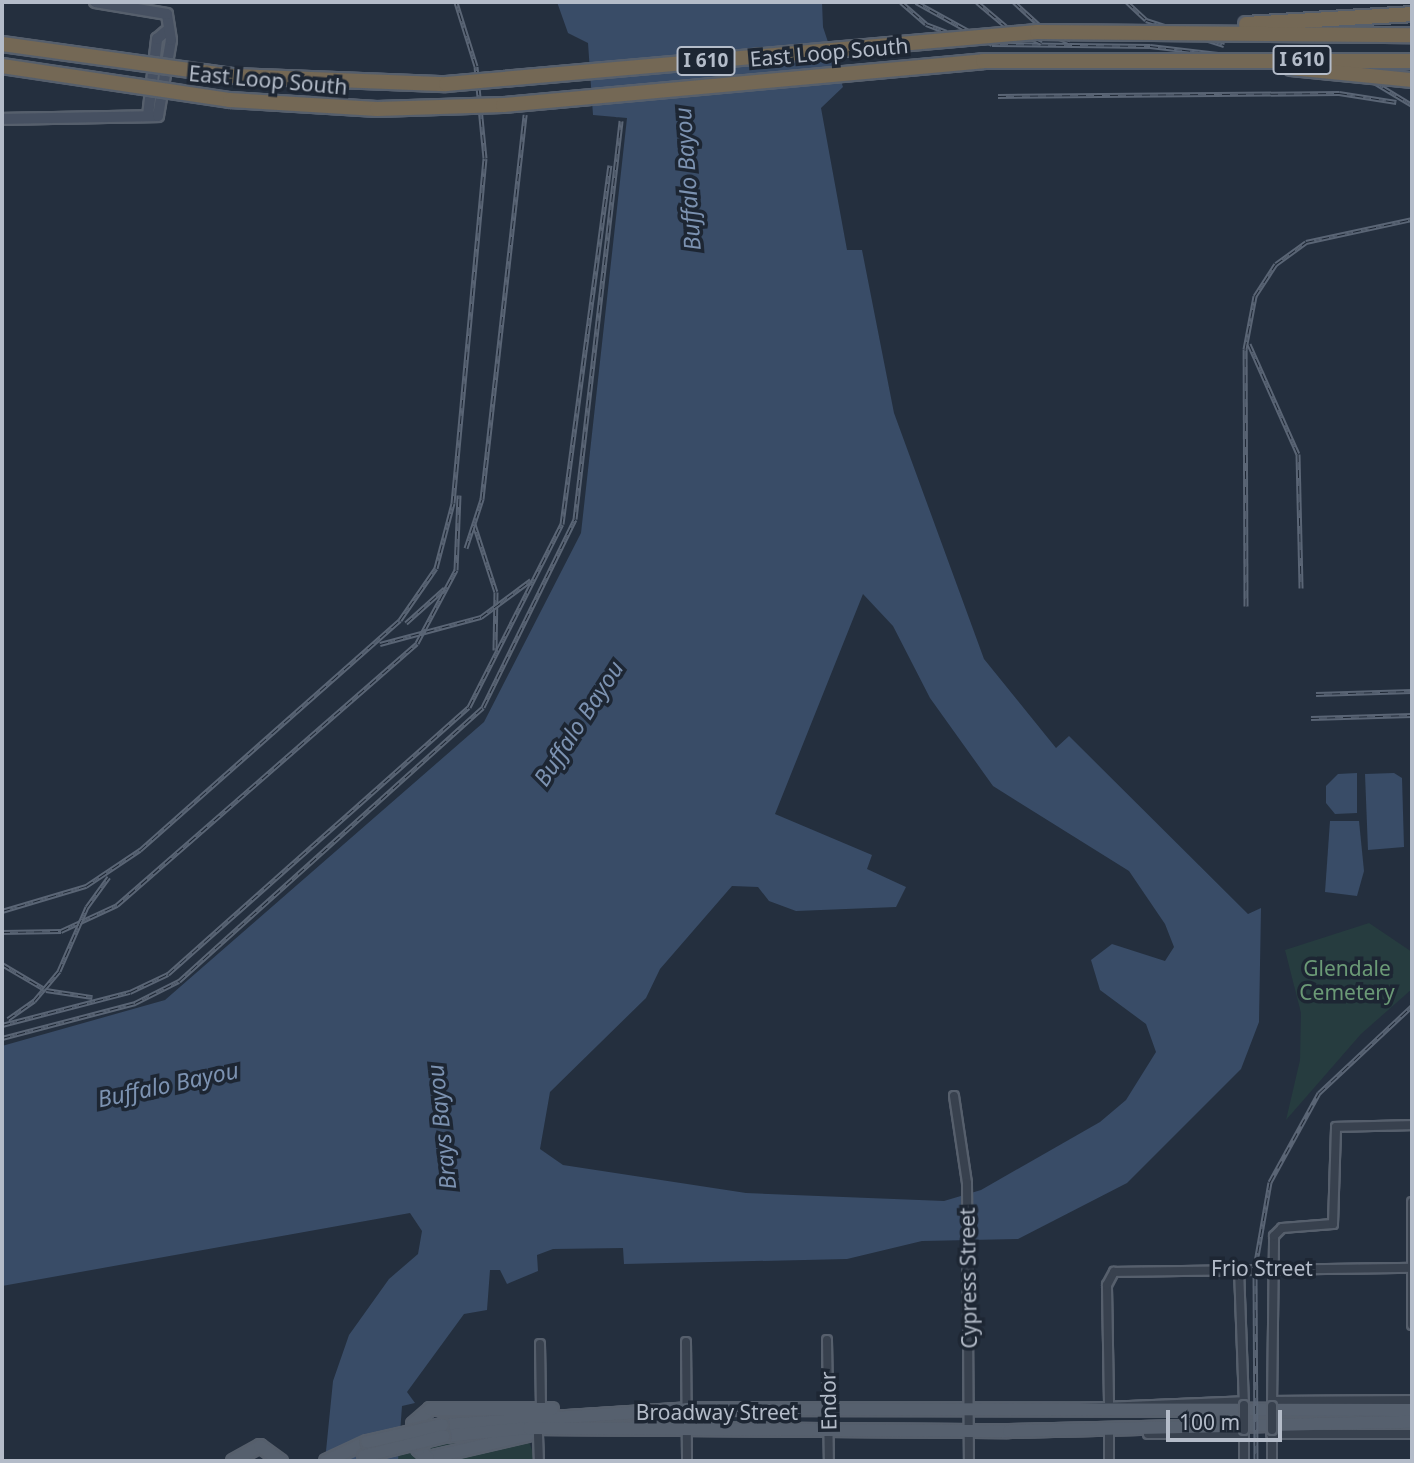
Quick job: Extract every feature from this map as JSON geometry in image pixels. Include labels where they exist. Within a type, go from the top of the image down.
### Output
[{"type":"highway","points":[[1143,30],[1412,14]]},
{"type":"highway","name":"East Loop South","points":[[2,44],[234,75],[446,85],[960,36],[1143,30],[1412,35]]},
{"type":"highway","points":[[1192,58],[1412,80]]},
{"type":"highway","name":"East Loop South","points":[[2,66],[230,100],[377,109],[503,104],[983,61],[1192,58],[1412,61]]},
{"type":"main road","points":[[2,119],[159,116],[164,100],[171,40],[165,32],[167,14],[95,2]]},
{"type":"main road","points":[[560,1415],[541,1407],[430,1409],[413,1424],[418,1449],[428,1458],[581,1429]]},
{"type":"main road","name":"Broadway Street","points":[[326,1461],[367,1442],[443,1430],[560,1415],[687,1409],[969,1407],[1074,1411],[1412,1410]]},
{"type":"main road","name":"Broadway Street","points":[[359,1459],[443,1430],[969,1431],[1073,1426],[1412,1422]]},
{"type":"main road","points":[[233,1461],[260,1446],[281,1461]]},
{"type":"street","name":"Cypress Street","points":[[954,1096],[967,1183],[969,1461]]},
{"type":"street","points":[[1272,1461],[1272,1268],[1277,1232],[1333,1224],[1336,1127],[1412,1125]]},
{"type":"street","points":[[1412,1202],[1412,1325]]},
{"type":"street","name":"Frio Street","points":[[1109,1402],[1107,1285],[1114,1272],[1412,1268]]},
{"type":"street","points":[[1239,1269],[1244,1461]]},
{"type":"street","name":"Endor","points":[[827,1340],[829,1461]]},
{"type":"street","points":[[686,1342],[687,1461]]},
{"type":"street","points":[[540,1344],[541,1407]]},
{"type":"street","points":[[1272,1403],[1412,1400]]},
{"type":"street","name":"Broadway Street","points":[[1074,1411],[1109,1402],[1244,1403]]},
{"type":"street","name":"Broadway Street","points":[[1073,1426],[1109,1434],[1244,1432]]},
{"type":"street","points":[[1271,1432],[1412,1434]]},
{"type":"street","points":[[1109,1434],[1109,1461]]},
{"type":"street","points":[[538,1436],[540,1461]]},
{"type":"green space","name":"Glendale Cemetery","points":[[1369,923],[1412,952],[1412,989],[1361,1034],[1286,1120],[1300,1060],[1301,1013],[1285,950]]},
{"type":"green space","points":[[514,1436],[529,1442],[536,1461],[398,1461],[398,1455],[430,1445]]},
{"type":"water","points":[[557,2],[822,2],[823,27],[843,87],[821,108],[847,250],[862,250],[894,413],[984,659],[1056,748],[1069,736],[1248,914],[1261,908],[1259,1022],[1241,1069],[1127,1183],[1018,1239],[922,1241],[847,1259],[624,1264],[623,1248],[553,1249],[537,1255],[538,1271],[507,1284],[500,1270],[490,1270],[487,1310],[464,1314],[407,1392],[415,1403],[402,1406],[398,1461],[325,1461],[333,1381],[349,1335],[389,1279],[418,1254],[422,1231],[410,1213],[2,1286],[2,1046],[165,1000],[484,722],[581,533],[627,118],[593,115],[588,43],[568,33]],"holes":[[[863,594],[893,626],[930,698],[993,786],[1129,871],[1165,924],[1174,947],[1165,961],[1112,944],[1091,960],[1100,990],[1146,1024],[1156,1052],[1126,1100],[1100,1122],[981,1190],[944,1201],[746,1193],[563,1165],[540,1149],[550,1092],[646,998],[660,969],[732,886],[758,887],[769,901],[796,911],[896,907],[906,887],[867,869],[872,855],[775,814]]]},
{"type":"water","points":[[1357,773],[1357,813],[1335,814],[1326,803],[1326,786],[1338,774]]},
{"type":"water","points":[[1394,773],[1402,778],[1404,847],[1368,850],[1365,774]]},
{"type":"water","points":[[1330,821],[1359,821],[1364,871],[1357,896],[1325,892]]},
{"type":"railway","points":[[2,911],[86,886],[140,850],[400,620],[436,568],[453,503],[485,158],[476,66],[456,2]]},
{"type":"railway","points":[[901,2],[926,24],[947,32]]},
{"type":"railway","points":[[916,2],[992,44],[1150,46],[1328,67],[1369,79],[1412,105]]},
{"type":"railway","points":[[977,2],[1007,27],[1041,43]]},
{"type":"railway","points":[[1014,2],[1049,34],[1069,42]]},
{"type":"railway","points":[[1127,2],[1146,20],[1224,45]]},
{"type":"railway","points":[[998,96],[1339,93],[1396,102]]},
{"type":"railway","points":[[466,548],[482,499],[525,114]]},
{"type":"railway","points":[[2,1038],[135,1003],[179,981],[483,707],[575,519],[621,121]]},
{"type":"railway","points":[[2,1025],[130,992],[168,974],[469,707],[562,524],[610,165]]},
{"type":"railway","points":[[1246,606],[1245,349],[1255,296],[1276,264],[1306,242],[1412,219]]},
{"type":"railway","points":[[1249,344],[1298,454],[1301,588]]},
{"type":"railway","points":[[2,932],[61,931],[117,905],[417,643],[456,570],[459,495]]},
{"type":"railway","points":[[474,524],[496,592],[495,650]]},
{"type":"railway","points":[[380,644],[481,617],[531,580]]},
{"type":"railway","points":[[406,623],[445,588]]},
{"type":"railway","points":[[1316,694],[1412,691]]},
{"type":"railway","points":[[1311,718],[1412,715]]},
{"type":"railway","points":[[8,1019],[34,1001],[59,971],[87,907],[109,877]]},
{"type":"railway","points":[[2,964],[46,990],[92,997]]},
{"type":"railway","points":[[1256,1461],[1255,1268],[1270,1182],[1319,1093],[1412,1006]]},
{"type":"water label","name":"Buffalo Bayou","points":[[687,179]]},
{"type":"water label","name":"Buffalo Bayou","points":[[578,723]]},
{"type":"water label","name":"Buffalo Bayou","points":[[168,1084]]},
{"type":"water label","name":"Brays Bayou","points":[[441,1127]]}]
